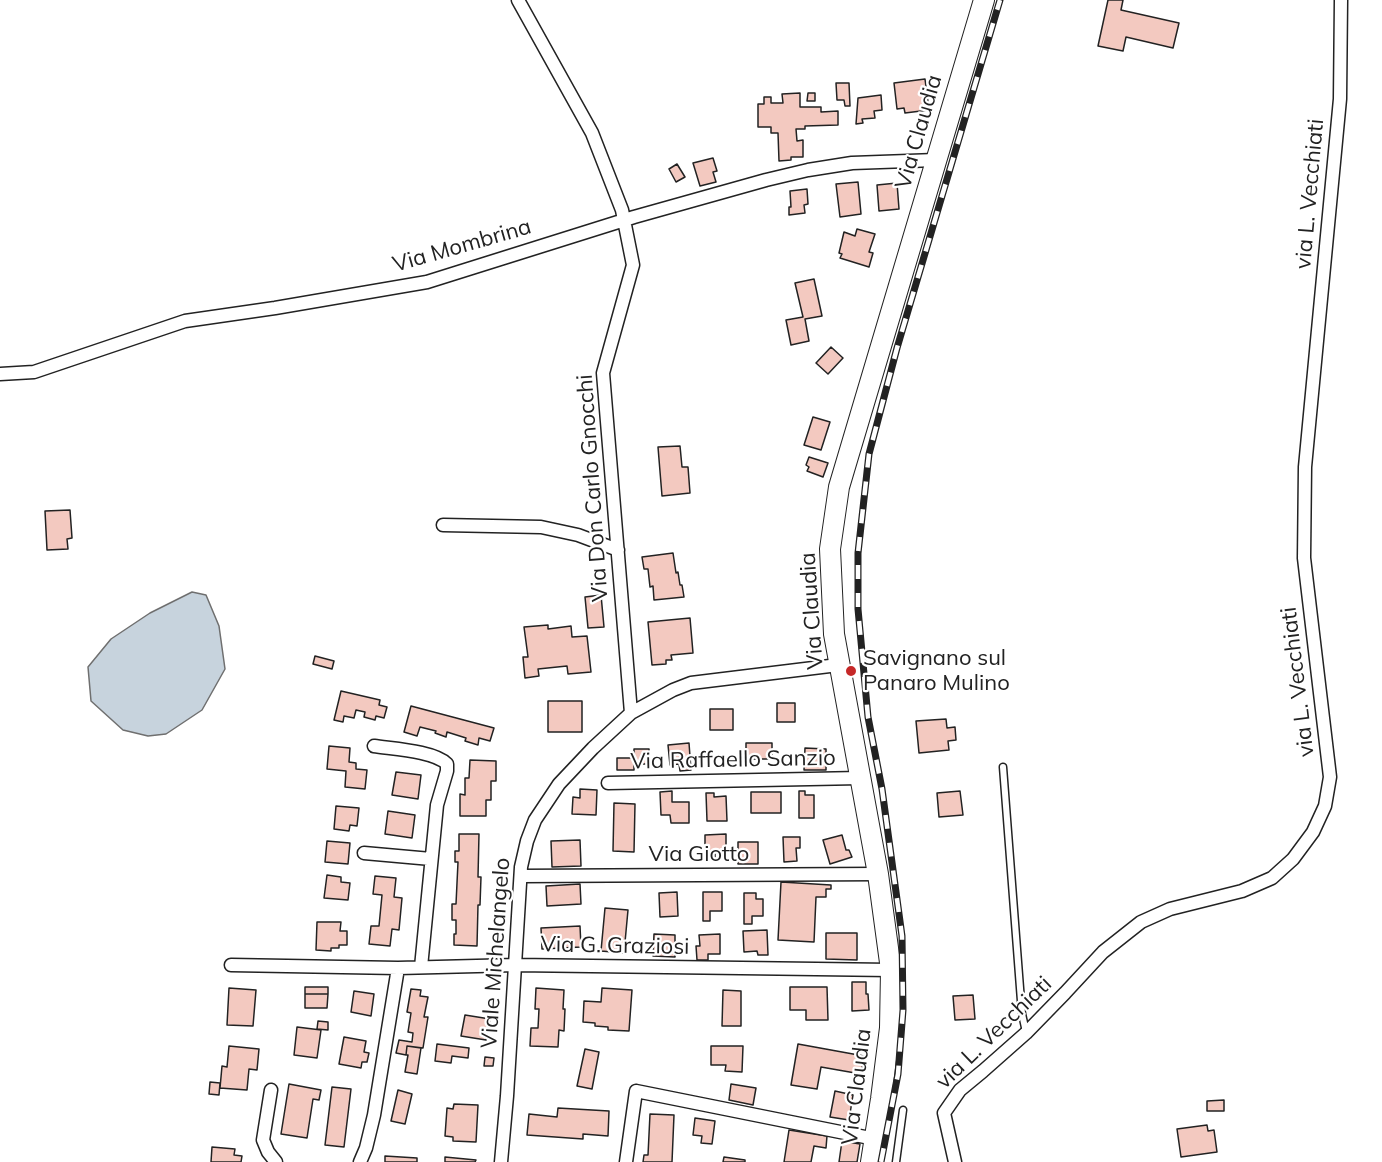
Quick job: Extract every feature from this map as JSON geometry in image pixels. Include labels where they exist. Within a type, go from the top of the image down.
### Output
[{"type":"main road","name":"Via Claudia","points":[[872,1162],[890,1028],[891,970],[878,874],[838,665],[834,634],[830,549],[839,487],[984,0]]},
{"type":"street","name":"Via Don Carlo Gnocchi","points":[[518,0],[592,133],[622,210],[630,219],[633,265],[603,373],[631,714]]},
{"type":"street","name":"via L. Vecchiati","points":[[955,1162],[944,1113],[960,1090],[1026,1033],[1103,952],[1141,922],[1170,909],[1242,891],[1272,878],[1293,858],[1313,832],[1325,806],[1330,777],[1304,558],[1305,467],[1340,99],[1341,0]]},
{"type":"street","name":"Via Mombrina","points":[[0,374],[34,372],[185,321],[427,282],[630,219],[808,170],[852,163],[936,160]]},
{"type":"street","points":[[444,525],[541,527],[578,535],[618,550]]},
{"type":"street","name":"Viale Michelangelo","points":[[501,1162],[521,876],[526,841],[535,820],[559,784],[593,748],[631,714],[673,690],[691,684],[838,665]]},
{"type":"street","points":[[374,746],[432,755],[447,764],[447,771],[436,805],[421,967]]},
{"type":"street","name":"Via Raffaello Sanzio","points":[[608,783],[860,778]]},
{"type":"street","points":[[364,853],[431,859]]},
{"type":"street","name":"Via Giotto","points":[[521,876],[878,874]]},
{"type":"street","name":"Via G. Graziosi","points":[[231,965],[398,968],[516,965],[891,970]]},
{"type":"street","points":[[360,1162],[374,1115],[398,968]]},
{"type":"street","points":[[271,1090],[264,1140],[268,1152],[276,1162]]},
{"type":"street","points":[[626,1162],[636,1091],[875,1139]]},
{"type":"lane","points":[[1003,767],[1022,1014],[1026,1033]]},
{"type":"lane","points":[[896,1162],[903,1110]]},
{"type":"shaded area","points":[[192,592],[206,595],[219,626],[225,669],[202,710],[166,734],[148,736],[123,730],[91,701],[88,667],[111,639],[150,613]]},
{"type":"building","points":[[1108,0],[1123,0],[1121,10],[1179,23],[1173,48],[1126,37],[1123,51],[1098,46]]},
{"type":"building","points":[[925,79],[929,110],[905,113],[904,108],[897,109],[894,83]]},
{"type":"building","points":[[836,83],[849,83],[850,106],[845,106],[844,100],[837,100]]},
{"type":"building","points":[[800,93],[800,107],[821,107],[821,112],[838,111],[838,125],[805,126],[805,129],[796,129],[797,141],[803,140],[803,157],[791,157],[791,160],[779,161],[778,133],[771,133],[771,127],[758,127],[758,104],[764,104],[764,97],[771,97],[771,103],[783,103],[782,94]]},
{"type":"building","points":[[808,93],[815,93],[815,101],[807,101]]},
{"type":"building","points":[[881,95],[882,110],[874,111],[875,118],[862,119],[863,123],[856,124],[858,98]]},
{"type":"building","points":[[713,158],[717,171],[713,172],[716,182],[700,186],[693,163]]},
{"type":"building","points":[[677,164],[685,177],[676,182],[669,169]]},
{"type":"building","points":[[858,182],[861,214],[840,217],[836,184]]},
{"type":"building","points":[[897,183],[899,209],[879,211],[877,185]]},
{"type":"building","points":[[807,189],[808,204],[804,205],[805,213],[789,215],[790,191]]},
{"type":"building","points":[[857,229],[875,234],[869,252],[873,253],[869,267],[840,258],[844,232],[855,236]]},
{"type":"building","points":[[814,279],[822,316],[805,319],[809,341],[791,345],[786,320],[803,317],[795,283]]},
{"type":"building","points":[[831,347],[843,358],[828,374],[816,363]]},
{"type":"building","points":[[813,417],[830,422],[821,450],[804,445]]},
{"type":"building","points":[[680,446],[682,467],[688,467],[690,493],[662,496],[658,447]]},
{"type":"building","points":[[809,457],[828,463],[823,477],[807,471],[809,467],[806,465]]},
{"type":"building","points":[[70,510],[72,538],[67,539],[68,549],[47,550],[45,511]]},
{"type":"building","points":[[673,553],[676,573],[678,572],[684,597],[654,600],[653,586],[650,587],[648,569],[644,569],[642,557]]},
{"type":"building","points":[[601,595],[604,627],[588,628],[585,597]]},
{"type":"building","points":[[690,618],[693,653],[671,655],[672,660],[666,660],[666,664],[652,665],[648,622]]},
{"type":"building","points":[[548,625],[548,629],[571,626],[572,637],[587,636],[591,672],[568,674],[567,666],[538,669],[539,676],[525,678],[523,657],[528,657],[524,627]]},
{"type":"building","points":[[315,656],[334,661],[332,669],[313,664]]},
{"type":"building","points":[[341,691],[380,700],[379,705],[387,707],[384,718],[376,716],[375,720],[364,717],[365,712],[356,710],[354,718],[344,716],[343,722],[334,720]]},
{"type":"building","points":[[548,701],[582,701],[582,732],[548,732]]},
{"type":"building","points":[[777,703],[795,703],[795,722],[777,722]]},
{"type":"building","points":[[411,706],[494,728],[490,741],[479,738],[478,745],[465,741],[466,738],[447,732],[446,737],[435,733],[436,731],[420,727],[417,736],[404,732]]},
{"type":"building","points":[[710,709],[733,709],[733,730],[710,730]]},
{"type":"building","points":[[946,719],[947,728],[955,727],[956,740],[948,741],[949,750],[919,753],[916,721]]},
{"type":"building","points":[[689,743],[691,770],[680,771],[679,764],[670,765],[668,745]]},
{"type":"building","points":[[746,743],[772,743],[772,759],[746,759]]},
{"type":"building","points":[[329,746],[350,748],[349,762],[356,763],[356,769],[367,770],[365,789],[345,787],[346,771],[327,769]]},
{"type":"building","points":[[805,748],[826,749],[826,770],[804,770]]},
{"type":"building","points":[[634,749],[649,749],[649,764],[634,764],[634,770],[617,770],[617,758],[634,758]]},
{"type":"building","points":[[470,760],[496,761],[496,781],[491,781],[491,800],[486,800],[486,816],[460,816],[460,794],[465,795],[465,778],[469,778]]},
{"type":"building","points":[[396,772],[421,775],[418,799],[392,795]]},
{"type":"building","points":[[580,789],[597,790],[596,815],[572,814],[573,797],[580,798]]},
{"type":"building","points":[[672,791],[672,802],[689,802],[689,823],[671,823],[670,815],[661,815],[660,792]]},
{"type":"building","points":[[799,791],[805,791],[805,795],[814,795],[814,818],[799,818]]},
{"type":"building","points":[[960,791],[963,815],[939,817],[937,793]]},
{"type":"building","points":[[751,792],[781,792],[781,813],[751,813]]},
{"type":"building","points":[[706,793],[714,793],[714,797],[726,796],[727,821],[707,821]]},
{"type":"building","points":[[614,803],[635,804],[634,852],[613,851]]},
{"type":"building","points":[[336,806],[359,808],[357,826],[350,825],[349,831],[334,829]]},
{"type":"building","points":[[388,811],[415,815],[412,838],[385,834]]},
{"type":"building","points":[[459,834],[479,834],[478,877],[481,877],[477,946],[454,945],[456,920],[452,920],[452,904],[456,904],[458,862],[455,862],[455,851],[459,851]]},
{"type":"building","points":[[726,834],[726,853],[715,853],[715,857],[705,857],[705,835]]},
{"type":"building","points":[[842,835],[846,850],[849,850],[852,857],[830,864],[823,840]]},
{"type":"building","points":[[783,837],[800,837],[800,848],[796,848],[797,861],[784,862]]},
{"type":"building","points":[[580,840],[581,866],[552,867],[551,841]]},
{"type":"building","points":[[327,841],[350,843],[348,864],[325,862]]},
{"type":"building","points":[[738,842],[758,842],[758,864],[738,864]]},
{"type":"building","points":[[327,875],[341,877],[341,882],[350,883],[348,900],[324,898]]},
{"type":"building","points":[[375,876],[396,878],[394,897],[402,898],[399,930],[392,929],[390,946],[369,944],[371,926],[379,926],[382,895],[373,894]]},
{"type":"building","points":[[781,882],[831,885],[831,889],[826,889],[826,897],[816,897],[814,942],[778,940]]},
{"type":"building","points":[[580,884],[581,904],[547,906],[546,886]]},
{"type":"building","points":[[677,892],[678,916],[660,917],[659,893]]},
{"type":"building","points":[[703,892],[722,892],[722,911],[710,911],[710,921],[703,921]]},
{"type":"building","points":[[744,893],[756,893],[756,899],[763,899],[763,916],[752,916],[752,924],[744,924]]},
{"type":"building","points":[[605,908],[628,910],[624,953],[601,951]]},
{"type":"building","points":[[317,922],[341,922],[340,931],[347,931],[347,945],[331,948],[331,951],[316,950]]},
{"type":"building","points":[[580,926],[581,947],[542,949],[541,928]]},
{"type":"building","points":[[767,930],[768,955],[758,955],[757,951],[744,952],[743,931]]},
{"type":"building","points":[[826,933],[857,933],[857,960],[826,959]]},
{"type":"building","points":[[654,934],[675,935],[675,957],[653,956]]},
{"type":"building","points":[[720,934],[720,954],[708,954],[708,960],[697,960],[696,946],[700,946],[699,935]]},
{"type":"building","points":[[852,982],[866,982],[869,1010],[852,1011]]},
{"type":"building","points":[[305,987],[328,987],[328,994],[305,994]]},
{"type":"building","points":[[790,987],[827,987],[828,1020],[806,1020],[806,1010],[790,1010]]},
{"type":"building","points":[[229,988],[256,990],[253,1026],[227,1025]]},
{"type":"building","points":[[536,988],[564,990],[564,1031],[559,1030],[558,1047],[530,1046],[531,1028],[538,1028],[539,1009],[535,1009]]},
{"type":"building","points":[[602,988],[632,990],[629,1031],[608,1030],[608,1027],[583,1022],[584,1001],[601,1002]]},
{"type":"building","points":[[411,989],[421,990],[420,996],[428,997],[424,1017],[428,1017],[423,1048],[407,1046],[406,1055],[396,1053],[399,1040],[412,1042],[413,1033],[408,1032],[411,1013],[407,1012]]},
{"type":"building","points":[[723,990],[741,991],[741,1026],[722,1026]]},
{"type":"building","points":[[354,991],[374,994],[371,1016],[351,1012]]},
{"type":"building","points":[[305,994],[328,994],[327,1008],[305,1008]]},
{"type":"building","points":[[973,995],[975,1019],[955,1020],[953,996]]},
{"type":"building","points":[[465,1015],[490,1019],[486,1040],[461,1036]]},
{"type":"building","points":[[318,1021],[328,1022],[328,1030],[317,1029]]},
{"type":"building","points":[[297,1027],[321,1030],[317,1058],[294,1055]]},
{"type":"building","points":[[344,1037],[366,1041],[364,1052],[369,1053],[367,1062],[362,1062],[361,1068],[339,1064]]},
{"type":"building","points":[[437,1044],[469,1048],[468,1058],[452,1056],[451,1063],[435,1061]]},
{"type":"building","points":[[798,1044],[864,1056],[861,1074],[821,1067],[817,1089],[791,1085]]},
{"type":"building","points":[[229,1046],[259,1049],[257,1070],[249,1069],[247,1090],[220,1088],[222,1066],[227,1067]]},
{"type":"building","points":[[407,1046],[421,1048],[417,1074],[405,1072]]},
{"type":"building","points":[[711,1046],[743,1046],[742,1072],[725,1071],[726,1065],[711,1065]]},
{"type":"building","points":[[585,1049],[599,1052],[592,1089],[577,1086]]},
{"type":"building","points":[[485,1057],[494,1058],[493,1066],[484,1066]]},
{"type":"building","points":[[210,1082],[220,1083],[219,1095],[209,1094]]},
{"type":"building","points":[[289,1084],[321,1090],[319,1100],[313,1099],[307,1138],[281,1134]]},
{"type":"building","points":[[731,1084],[756,1088],[753,1105],[729,1100]]},
{"type":"building","points":[[332,1087],[351,1089],[344,1147],[325,1145]]},
{"type":"building","points":[[398,1090],[412,1094],[405,1124],[391,1121]]},
{"type":"building","points":[[835,1091],[853,1095],[849,1120],[830,1117]]},
{"type":"building","points":[[1224,1100],[1224,1111],[1207,1111],[1207,1101]]},
{"type":"building","points":[[454,1104],[478,1105],[476,1142],[453,1141],[453,1137],[445,1136],[447,1108],[453,1109]]},
{"type":"building","points":[[558,1108],[609,1111],[608,1136],[583,1134],[583,1139],[527,1135],[529,1114],[557,1117]]},
{"type":"building","points":[[650,1114],[674,1115],[672,1162],[643,1162],[644,1155],[648,1155]]},
{"type":"building","points":[[695,1118],[715,1121],[712,1144],[701,1143],[702,1136],[693,1135]]},
{"type":"building","points":[[1207,1125],[1208,1131],[1214,1130],[1217,1152],[1181,1157],[1177,1129]]},
{"type":"building","points":[[789,1130],[827,1136],[826,1148],[814,1146],[811,1162],[784,1162]]},
{"type":"building","points":[[842,1141],[860,1144],[857,1162],[839,1162]]},
{"type":"building","points":[[212,1147],[235,1149],[234,1155],[242,1156],[241,1162],[211,1162]]},
{"type":"building","points":[[385,1156],[417,1158],[417,1162],[385,1162]]},
{"type":"building","points":[[445,1157],[476,1160],[475,1162],[445,1162]]},
{"type":"building","points":[[724,1157],[745,1160],[745,1162],[723,1162]]},
{"type":"railway","points":[[881,1162],[898,1074],[903,1010],[902,936],[882,789],[868,717],[858,609],[858,553],[869,454],[897,348],[1000,0]]},
{"type":"place","name":"Savignano sul Panaro Mulino","points":[[851,671]]}]
